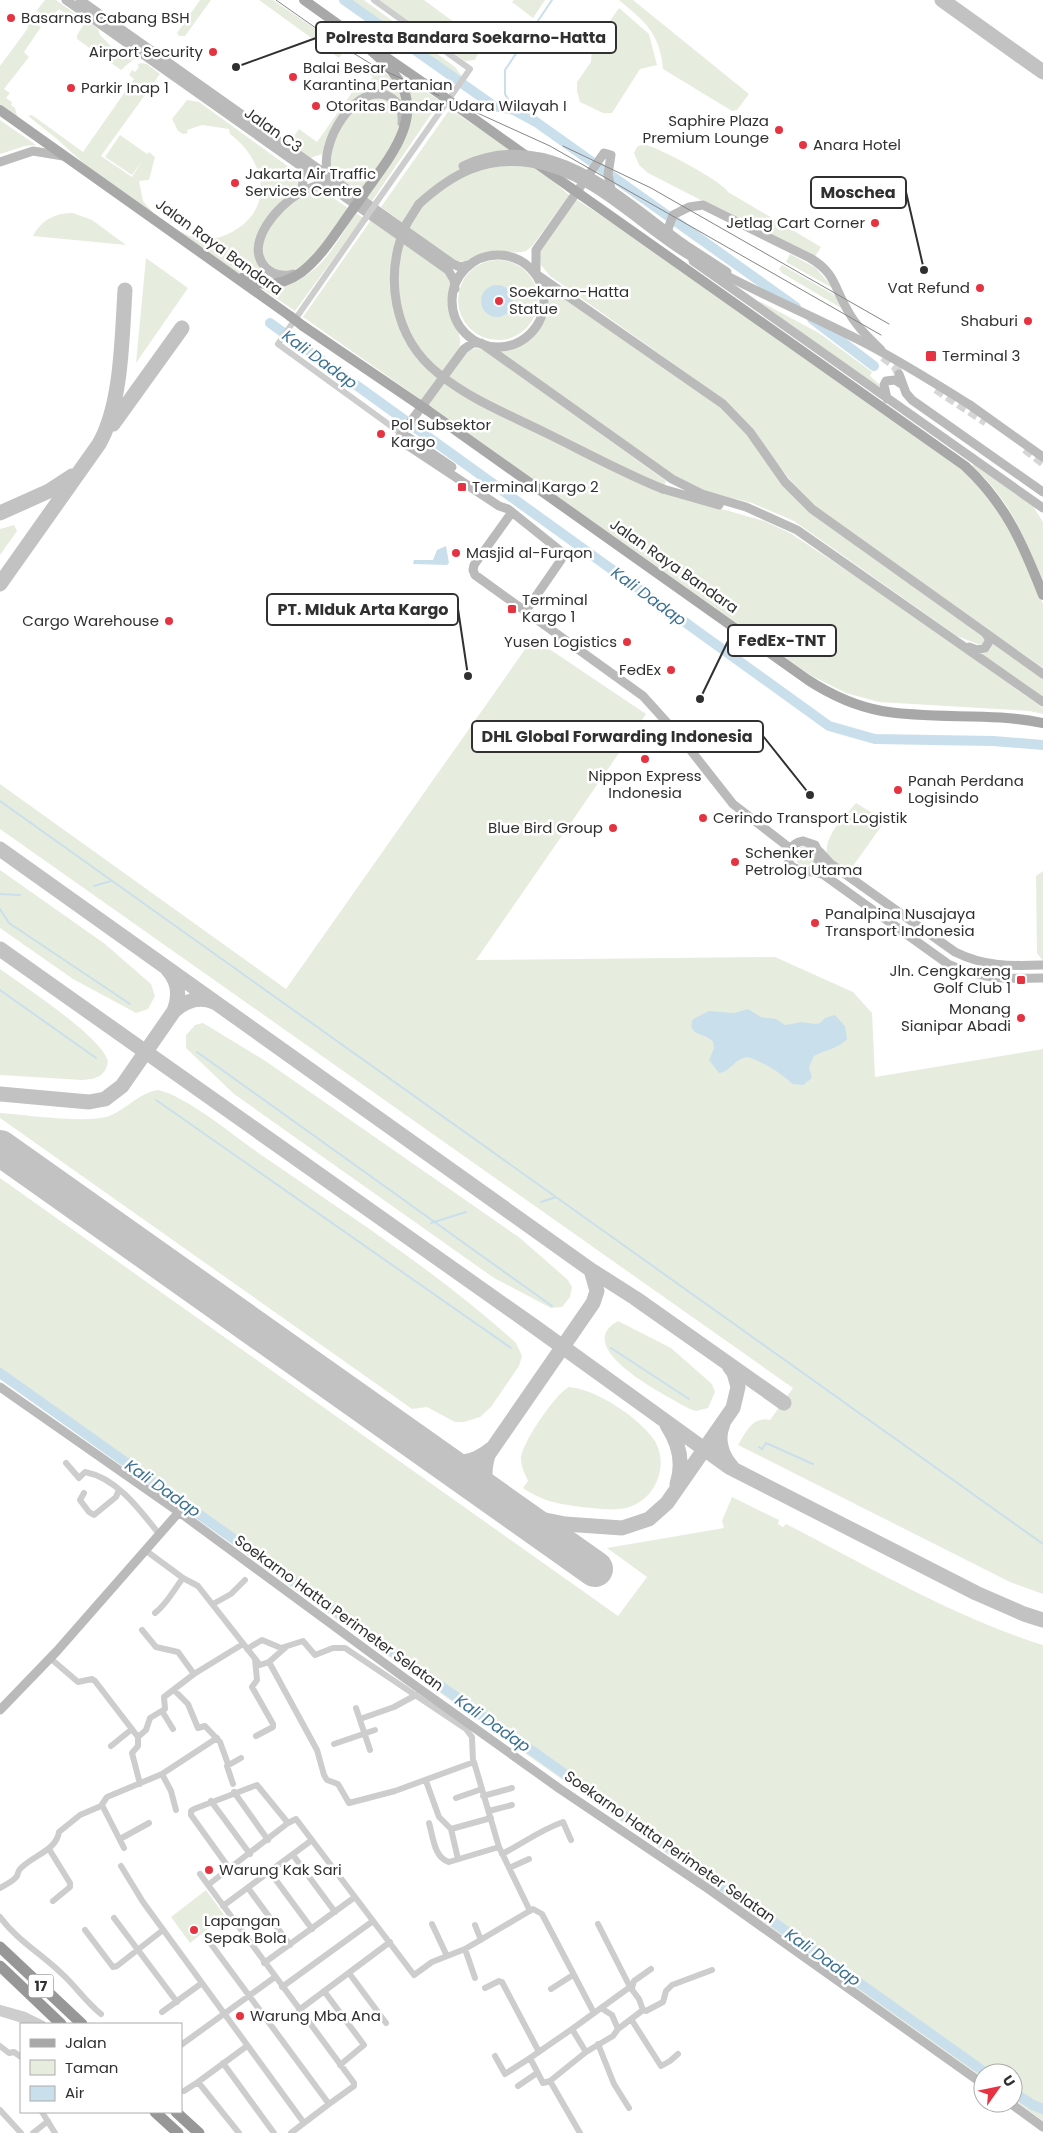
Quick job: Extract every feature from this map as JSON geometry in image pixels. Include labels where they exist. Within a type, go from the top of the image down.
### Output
[{"type":"highway","name":"17","points":[[0,1947],[81,2023]]},
{"type":"highway","name":"17","points":[[0,1966],[60,2023]]},
{"type":"highway","points":[[156,2113],[178,2133]]},
{"type":"highway","points":[[177,2113],[199,2133]]},
{"type":"main road","points":[[304,0],[965,466],[994,497],[1012,522],[1043,595]]},
{"type":"main road","points":[[217,264],[248,281],[273,283],[299,275],[316,261],[394,149],[406,122],[406,104],[402,86],[387,65],[355,37]]},
{"type":"main road","name":"Jalan Raya Bandara","points":[[0,110],[303,326],[423,407],[808,680],[836,696],[883,711],[1000,716],[1043,723]]},
{"type":"street","name":"Jalan C3","points":[[66,0],[453,264],[460,267],[471,264]]},
{"type":"street","name":"Jalan C3","points":[[80,0],[305,164]]},
{"type":"street","points":[[374,0],[470,70],[278,344],[458,474],[502,502],[510,511],[559,547],[564,556],[525,612]]},
{"type":"street","points":[[324,249],[303,269],[286,276],[271,272],[260,259],[259,242],[269,221],[284,204],[299,193],[327,179],[326,164],[328,152],[336,128],[349,110],[361,99],[376,94],[392,98],[402,112],[402,124],[394,149]]},
{"type":"street","points":[[0,162],[19,154],[40,152],[66,156]]},
{"type":"street","points":[[299,193],[303,183],[305,164],[318,160],[328,152]]},
{"type":"street","points":[[464,349],[466,337],[453,310],[455,289],[460,275],[471,264],[485,257],[494,255],[516,258],[523,257],[536,250],[604,153],[610,159],[609,184],[616,200],[674,248],[1043,508]]},
{"type":"street","points":[[0,167],[19,154]]},
{"type":"street","points":[[768,516],[721,506],[663,489],[475,398],[438,374],[422,357],[402,323],[393,286],[398,246],[424,194],[442,177],[477,160],[508,154],[549,158],[591,177],[684,244],[775,304],[872,351]]},
{"type":"street","points":[[418,204],[461,172],[490,164],[531,162],[568,174],[597,190],[650,230],[690,256],[739,283],[822,322],[909,367],[970,405],[1043,457]]},
{"type":"street","name":"Jalan C3","points":[[327,179],[448,270],[454,280],[455,289]]},
{"type":"street","points":[[674,248],[668,229],[673,215],[682,209],[699,204],[707,206],[820,264],[834,280],[850,316],[893,362]]},
{"type":"street","points":[[402,433],[464,349],[474,343],[497,346],[512,344],[525,338],[535,328],[541,318],[544,300],[542,286],[536,274],[536,250]]},
{"type":"street","points":[[516,258],[536,274],[723,404],[750,432],[786,482],[812,509],[1043,674]]},
{"type":"street","points":[[464,331],[672,479],[702,494],[746,506],[797,530],[847,563],[1043,702]]},
{"type":"street","points":[[899,374],[902,385],[912,400],[1043,492]]},
{"type":"street","points":[[887,399],[884,385],[886,381],[894,380],[902,385]]},
{"type":"street","points":[[510,511],[473,570],[479,578],[643,696],[672,728],[733,804],[791,849]]},
{"type":"street","points":[[955,640],[971,648],[983,649],[990,640],[984,631]]},
{"type":"street","points":[[1043,965],[1005,966],[972,960],[939,942],[831,864],[815,845],[807,841],[798,843],[791,849],[789,858],[793,867],[801,872],[824,875],[932,953],[967,972],[1006,980],[1043,978]]},
{"type":"street","points":[[808,872],[818,864],[819,851]]},
{"type":"street","points":[[932,953],[939,942]]},
{"type":"street","points":[[967,972],[972,960]]},
{"type":"street","points":[[1032,965],[1033,978]]},
{"type":"street","name":"Soekarno Hatta Perimeter Selatan","points":[[0,1387],[179,1512],[406,1679],[560,1789],[710,1890],[973,2077]]},
{"type":"street","points":[[66,1464],[79,1478],[85,1472],[97,1474],[119,1490],[138,1508],[159,1534]]},
{"type":"street","points":[[84,1493],[80,1500],[88,1512],[94,1514],[116,1496],[119,1490]]},
{"type":"street","points":[[0,1710],[50,1658],[179,1512]]},
{"type":"street","points":[[145,1550],[183,1578],[198,1586],[254,1659],[262,1666],[270,1662],[286,1647]]},
{"type":"street","points":[[155,1613],[166,1604],[168,1597],[183,1578]]},
{"type":"street","points":[[213,1604],[231,1594],[245,1580]]},
{"type":"street","points":[[142,1630],[156,1647],[178,1652],[194,1674]]},
{"type":"street","points":[[138,1738],[146,1730],[150,1718],[165,1709],[164,1697],[194,1674],[245,1647],[262,1640],[277,1648],[303,1641],[315,1655],[333,1648],[344,1648],[416,1695],[470,1734],[472,1762],[475,1763],[499,1847],[530,1911]]},
{"type":"street","points":[[50,1658],[78,1682],[92,1679],[95,1681],[138,1738],[138,1746],[132,1752],[140,1784]]},
{"type":"street","points":[[254,1659],[257,1680],[252,1687],[273,1724],[272,1727],[256,1736]]},
{"type":"street","points":[[270,1662],[317,1750],[324,1775],[327,1780],[338,1784],[349,1803],[426,1781],[472,1762]]},
{"type":"street","points":[[174,1690],[188,1704],[198,1728],[205,1726],[216,1738],[228,1764],[227,1769],[233,1784]]},
{"type":"street","points":[[360,1719],[394,1707],[416,1695]]},
{"type":"street","points":[[356,1708],[370,1750]]},
{"type":"street","points":[[162,1711],[173,1729]]},
{"type":"street","points":[[111,1746],[132,1730]]},
{"type":"street","points":[[334,1744],[375,1730]]},
{"type":"street","points":[[0,1888],[16,1878],[18,1870],[49,1849],[58,1839],[58,1834],[64,1827],[80,1815],[102,1805],[107,1798],[162,1774],[193,1756],[216,1738]]},
{"type":"street","points":[[228,1764],[241,1758]]},
{"type":"street","points":[[162,1774],[171,1791],[176,1810]]},
{"type":"street","points":[[426,1781],[439,1817],[451,1829],[458,1860]]},
{"type":"street","points":[[229,1868],[191,1815],[191,1811],[194,1808],[234,1792],[260,1786],[288,1823]]},
{"type":"street","points":[[456,1798],[512,1788]]},
{"type":"street","points":[[234,1792],[268,1840]]},
{"type":"street","points":[[211,1801],[250,1854]]},
{"type":"street","points":[[102,1805],[124,1848]]},
{"type":"street","points":[[451,1829],[512,1805]]},
{"type":"street","points":[[208,1885],[288,1823],[296,1819],[414,1974],[432,1962],[481,1940],[533,1909],[542,1914],[594,2013]]},
{"type":"street","points":[[502,1854],[533,1838],[538,1831],[563,1822],[571,1840]]},
{"type":"street","points":[[120,1839],[149,1823]]},
{"type":"street","points":[[429,1823],[441,1859],[449,1862],[499,1847]]},
{"type":"street","points":[[223,1906],[312,1840]]},
{"type":"street","points":[[49,1849],[70,1883],[70,1887],[53,1901]]},
{"type":"street","points":[[293,1855],[334,1912]]},
{"type":"street","points":[[509,1868],[529,1860]]},
{"type":"street","points":[[121,1866],[163,1930],[304,2123]]},
{"type":"street","points":[[270,1872],[312,1929]]},
{"type":"street","points":[[200,1874],[354,2084],[290,2133]]},
{"type":"street","points":[[248,1888],[290,1945]]},
{"type":"street","points":[[264,1963],[355,1897]]},
{"type":"street","points":[[0,1917],[21,1941],[62,1973],[88,2004],[101,2014]]},
{"type":"street","points":[[114,1918],[177,2002]]},
{"type":"street","points":[[282,1988],[373,1921]]},
{"type":"street","points":[[432,1924],[447,1956]]},
{"type":"street","points":[[598,1924],[642,2010]]},
{"type":"street","points":[[475,1925],[481,1940]]},
{"type":"street","points":[[85,1930],[113,1967],[163,1930]]},
{"type":"street","points":[[208,1940],[330,2104]]},
{"type":"street","points":[[299,2010],[390,1942]]},
{"type":"street","points":[[464,1949],[475,1978]]},
{"type":"street","points":[[495,2056],[505,2074],[631,1988],[634,1982],[651,1969]]},
{"type":"street","points":[[530,2058],[543,2083],[550,2081],[586,2052],[613,2036],[618,2029],[642,2010],[646,2011],[663,2002],[666,1991],[672,1985],[712,1970]]},
{"type":"street","points":[[349,1973],[386,2023]]},
{"type":"street","points":[[551,1989],[573,1975]]},
{"type":"street","points":[[182,2044],[275,1978]]},
{"type":"street","points":[[485,1988],[502,1982],[539,2052]]},
{"type":"street","points":[[162,2012],[202,1983]]},
{"type":"street","points":[[324,1991],[364,2045],[340,2065]]},
{"type":"street","points":[[0,2008],[25,2015],[41,2023]]},
{"type":"street","points":[[601,2008],[612,2015],[618,2029]]},
{"type":"street","points":[[0,2013],[32,2023]]},
{"type":"street","points":[[631,2019],[661,2066],[678,2054]]},
{"type":"street","points":[[572,2029],[586,2052]]},
{"type":"street","points":[[598,2044],[614,2084],[629,2108]]},
{"type":"street","points":[[0,2046],[10,2053],[14,2052],[20,2056]]},
{"type":"street","points":[[184,2091],[247,2046]]},
{"type":"street","points":[[223,2063],[274,2133]]},
{"type":"street","points":[[518,2086],[537,2073]]},
{"type":"street","points":[[550,2081],[579,2133]]},
{"type":"street","points":[[198,2082],[239,2133]]},
{"type":"street","points":[[0,2110],[21,2133]]},
{"type":"street","points":[[1023,2112],[1043,2127]]},
{"type":"street","points":[[43,2113],[55,2133]]},
{"type":"street","points":[[33,2133],[48,2121]]},
{"type":"green space","points":[[45,0],[56,0],[74,13],[76,21],[59,9],[46,22],[38,15],[37,10]]},
{"type":"green space","points":[[200,0],[211,0],[185,36],[179,36],[177,33]]},
{"type":"green space","points":[[259,0],[273,0],[345,49],[339,58]]},
{"type":"green space","points":[[350,0],[364,0],[455,67],[461,75],[461,79]]},
{"type":"green space","points":[[377,0],[424,0],[477,39],[480,49],[475,60],[465,61]]},
{"type":"green space","points":[[514,0],[545,0],[533,18],[512,2]]},
{"type":"green space","points":[[619,0],[633,0],[749,94],[737,110],[732,111],[663,69],[659,46],[650,29]]},
{"type":"green space","points":[[619,8],[649,34],[657,65],[640,69],[612,113],[603,113],[580,102],[577,82],[591,62],[592,47]]},
{"type":"green space","points":[[84,19],[98,29],[100,35],[114,49],[116,47],[136,57],[121,70],[77,39]]},
{"type":"green space","points":[[34,22],[41,27],[24,52],[29,57],[4,89],[10,93],[6,98],[12,102],[11,105],[15,108],[18,119],[0,107],[0,66],[28,28],[27,24]]},
{"type":"green space","points":[[141,63],[147,64],[160,74],[101,156],[132,177],[142,161],[132,175],[105,157],[120,135],[147,154],[149,152],[155,157],[149,180],[139,181],[143,201],[155,215],[91,170],[28,116],[32,115],[83,152],[134,79],[129,75],[132,70],[135,72],[139,67],[137,65]]},
{"type":"green space","points":[[368,63],[391,77],[395,82],[401,94],[405,113],[395,97],[359,98],[322,154],[310,158],[289,143],[299,129],[317,142],[353,91],[367,85],[373,77],[363,70]]},
{"type":"green space","points":[[394,70],[440,101],[372,201],[365,196],[410,114]]},
{"type":"green space","points":[[377,96],[393,102],[401,120],[396,137],[360,195],[330,171],[330,150],[346,119],[362,102]]},
{"type":"green space","points":[[187,100],[199,102],[297,173],[298,188],[256,248],[277,278],[251,279],[236,272],[160,220],[161,218],[181,232],[195,238],[214,239],[232,232],[246,222],[255,210],[260,197],[261,184],[258,170],[242,145],[230,134],[229,129],[202,125],[187,130],[188,133],[183,134],[178,131],[172,119]]},
{"type":"green space","points":[[450,109],[544,173],[569,195],[533,245],[526,251],[494,251],[468,260],[455,261],[381,207]]},
{"type":"green space","points":[[0,120],[36,145],[25,146],[0,154]]},
{"type":"green space","points":[[643,144],[661,151],[703,173],[724,187],[728,192],[821,247],[814,258],[648,173],[639,165],[634,153],[637,147]]},
{"type":"green space","points":[[319,188],[351,210],[302,269],[284,275],[264,262],[262,243],[273,222],[294,199]]},
{"type":"green space","points":[[574,198],[646,245],[966,472],[1005,516],[1043,604],[1043,668],[818,509],[791,481],[743,421],[716,394],[550,276],[541,265],[539,252]]},
{"type":"green space","points":[[73,213],[92,220],[126,245],[33,236],[36,230],[49,218],[60,214]]},
{"type":"green space","points":[[356,213],[363,218],[295,311],[258,286],[278,285],[307,275],[327,255]]},
{"type":"green space","points":[[371,220],[441,269],[452,281],[449,306],[459,335],[460,346],[458,352],[423,401],[303,317]]},
{"type":"green space","points":[[790,254],[816,268],[834,289],[786,262]]},
{"type":"green space","points":[[146,258],[188,288],[136,363]]},
{"type":"green space","points":[[498,260],[513,263],[526,272],[535,285],[538,300],[535,315],[526,328],[513,337],[498,340],[483,337],[470,328],[461,315],[458,300],[461,285],[470,272],[483,263]]},
{"type":"green space","points":[[782,265],[836,296],[841,308],[782,273],[779,269]]},
{"type":"green space","points":[[546,286],[711,398],[745,429],[790,491],[982,634],[985,640],[984,643],[980,645],[957,636],[794,521],[752,503],[705,491],[684,482],[502,356],[500,351],[512,349],[523,344],[540,330],[548,309],[549,298]]},
{"type":"green space","points":[[761,302],[819,333],[872,372],[870,376],[879,384],[878,389],[759,304]]},
{"type":"green space","points":[[476,348],[484,350],[666,481],[662,492],[764,521],[790,533],[887,597],[1043,708],[1043,714],[1029,711],[879,702],[846,693],[810,675],[427,404],[464,353]]},
{"type":"green space","points":[[974,464],[1033,506],[1043,522],[1043,584],[1015,520],[985,478],[972,466]]},
{"type":"green space","points":[[14,525],[17,531],[0,555],[0,529]]},
{"type":"green space","points":[[533,638],[646,714],[476,960],[775,957],[853,992],[872,1013],[875,1077],[1043,1049],[1043,1594],[1010,1582],[738,1445],[750,1426],[759,1420],[770,1420],[793,1388],[0,829],[0,784],[286,989]]},
{"type":"green space","points":[[994,642],[1043,676],[1043,697],[982,654],[990,650]]},
{"type":"green space","points":[[856,803],[885,821],[848,873],[827,856],[827,848],[831,834]]},
{"type":"green space","points":[[805,846],[812,849],[815,856],[812,863],[805,866],[798,863],[795,856],[798,849]]},
{"type":"green space","points":[[0,870],[105,944],[151,984],[155,996],[148,1009],[136,1013],[73,979],[0,928]]},
{"type":"green space","points":[[1043,871],[1043,961],[1037,953],[1036,876]]},
{"type":"green space","points":[[0,969],[61,1012],[93,1040],[103,1052],[108,1062],[102,1074],[96,1078],[82,1080],[0,1075]]},
{"type":"green space","points":[[203,1023],[264,1060],[520,1238],[568,1280],[572,1287],[570,1297],[562,1307],[551,1308],[494,1278],[234,1094],[186,1048],[186,1035],[195,1025]]},
{"type":"green space","points":[[158,1090],[182,1100],[223,1126],[257,1152],[390,1243],[455,1291],[516,1343],[522,1356],[519,1366],[491,1407],[480,1417],[464,1422],[455,1422],[427,1407],[412,1409],[0,1118],[0,1113],[69,1119],[96,1119],[113,1115],[144,1095]]},
{"type":"green space","points":[[0,1178],[618,1616],[647,1577],[607,1548],[724,1528],[722,1521],[732,1497],[779,1520],[778,1524],[783,1527],[786,1524],[944,1606],[1010,1634],[1043,1645],[1043,2121],[1023,2106],[1023,2063],[973,2063],[973,2071],[285,1583],[276,1576],[277,1573],[274,1570],[270,1571],[0,1378]]},
{"type":"green space","points":[[618,1321],[671,1348],[712,1384],[715,1392],[708,1408],[696,1411],[690,1409],[645,1383],[614,1358],[606,1344],[606,1332]]},
{"type":"green space","points":[[569,1387],[592,1393],[616,1406],[639,1423],[655,1441],[661,1460],[660,1470],[653,1489],[638,1503],[629,1507],[615,1509],[572,1506],[547,1500],[523,1488],[528,1481],[522,1468],[521,1459],[527,1442],[548,1408]]},
{"type":"green space","name":"Lapangan Sepak Bola","points":[[206,1890],[225,1916],[190,1943],[171,1917]]},
{"type":"water","points":[[497,285],[508,290],[513,301],[508,312],[497,317],[486,312],[481,301],[486,290]]},
{"type":"water","points":[[446,546],[449,563],[447,565],[413,564],[414,560],[433,560],[437,550]]},
{"type":"water","points":[[748,1009],[761,1017],[776,1019],[785,1025],[802,1022],[820,1023],[825,1018],[835,1015],[845,1026],[847,1039],[843,1043],[814,1056],[809,1067],[812,1078],[803,1085],[792,1084],[772,1068],[748,1057],[739,1060],[719,1073],[709,1060],[714,1048],[713,1042],[694,1032],[692,1029],[693,1019],[709,1011],[734,1013]]},
{"type":"waterway","name":"Kali Dadap","points":[[344,0],[494,106],[514,110],[536,122],[796,307]]},
{"type":"waterway","points":[[514,110],[505,94],[505,70],[552,0]]},
{"type":"waterway","name":"Kali Dadap","points":[[812,319],[874,366]]},
{"type":"waterway","name":"Kali Dadap","points":[[270,323],[829,726],[875,739],[993,741],[1043,745]]},
{"type":"waterway","points":[[0,801],[1043,1544]]},
{"type":"waterway","points":[[94,886],[111,881]]},
{"type":"waterway","points":[[0,894],[20,895]]},
{"type":"waterway","points":[[0,909],[9,923],[130,1004]]},
{"type":"waterway","points":[[0,990],[96,1058]]},
{"type":"waterway","points":[[197,1052],[552,1306]]},
{"type":"waterway","points":[[156,1100],[511,1348]]},
{"type":"waterway","points":[[541,1202],[556,1197]]},
{"type":"waterway","points":[[431,1223],[466,1212]]},
{"type":"waterway","points":[[611,1348],[689,1399]]},
{"type":"waterway","name":"Kali Dadap","points":[[0,1373],[973,2064]]},
{"type":"waterway","points":[[759,1447],[762,1449],[766,1443],[813,1464]]},
{"type":"waterway","name":"Kali Dadap","points":[[1023,2098],[1043,2109]]},
{"type":"taxiway","points":[[942,0],[1043,72]]},
{"type":"taxiway","points":[[0,584],[99,444],[107,428],[117,390],[120,369],[125,290]]},
{"type":"taxiway","points":[[113,424],[182,328]]},
{"type":"taxiway","points":[[0,513],[49,491],[72,476]]},
{"type":"taxiway","points":[[0,849],[591,1270],[635,1298],[784,1403]]},
{"type":"taxiway","points":[[0,949],[535,1327],[729,1467],[976,1593],[1024,1614],[1043,1620]]},
{"type":"taxiway","points":[[0,1094],[89,1102],[105,1099],[122,1086],[174,1011],[178,995],[176,984],[168,970]]},
{"type":"taxiway","points":[[174,1011],[192,1000],[203,999],[214,1002]]},
{"type":"taxiway","points":[[498,1500],[487,1485],[485,1468],[488,1455],[593,1303],[597,1291],[591,1270]]},
{"type":"taxiway","points":[[500,1502],[531,1517],[565,1524],[622,1528],[649,1519],[667,1503],[733,1408],[738,1387],[734,1373],[729,1366]]},
{"type":"taxiway","points":[[723,1424],[720,1436],[721,1447],[725,1458],[732,1467]]},
{"type":"taxiway","points":[[667,1425],[675,1439],[679,1453],[680,1468],[677,1484]]},
{"type":"taxiway","points":[[436,1457],[451,1462],[465,1462],[485,1454],[491,1449]]},
{"type":"runway","points":[[0,1148],[595,1569]]},
{"type":"tunnel","points":[[883,357],[895,366],[899,374]]},
{"type":"tunnel","points":[[936,389],[986,422]]},
{"type":"tunnel","points":[[1025,449],[1043,463]]},
{"type":"tram line","points":[[276,0],[340,45],[376,67],[550,146],[881,335]]},
{"type":"tram line","points":[[563,146],[651,188],[889,324]]},
{"type":"place","name":"Basarnas Cabang BSH","points":[[11,18]]},
{"type":"place","name":"Airport Security","points":[[213,52]]},
{"type":"place","name":"Polresta Bandara Soekarno-Hatta","points":[[236,67]]},
{"type":"place","name":"Balai Besar Karantina Pertanian","points":[[293,77]]},
{"type":"place","name":"Parkir Inap 1","points":[[71,88]]},
{"type":"place","name":"Otoritas Bandar Udara Wilayah I","points":[[316,106]]},
{"type":"place","name":"Saphire Plaza Premium Lounge","points":[[779,130]]},
{"type":"place","name":"Anara Hotel","points":[[803,145]]},
{"type":"place","name":"Jakarta Air Traffic Services Centre","points":[[235,183]]},
{"type":"place","name":"Jetlag Cart Corner","points":[[875,223]]},
{"type":"place","name":"Moschea","points":[[924,270]]},
{"type":"place","name":"Vat Refund","points":[[980,288]]},
{"type":"place","name":"Soekarno-Hatta Statue","points":[[499,301]]},
{"type":"place","name":"Shaburi","points":[[1028,321]]},
{"type":"place","name":"Terminal 3","points":[[931,356]]},
{"type":"place","name":"Pol Subsektor Kargo","points":[[381,434]]},
{"type":"place","name":"Terminal Kargo 2","points":[[462,487]]},
{"type":"place","name":"Masjid al-Furqon","points":[[456,553]]},
{"type":"place","name":"Terminal Kargo 1","points":[[512,609]]},
{"type":"place","name":"Cargo Warehouse","points":[[169,621]]},
{"type":"place","name":"Yusen Logistics","points":[[627,642]]},
{"type":"place","name":"FedEx","points":[[671,670]]},
{"type":"place","name":"PT. MIduk Arta Kargo","points":[[468,676]]},
{"type":"place","name":"FedEx-TNT","points":[[700,699]]},
{"type":"place","name":"Nippon Express Indonesia","points":[[645,759]]},
{"type":"place","name":"Panah Perdana Logisindo","points":[[898,790]]},
{"type":"place","name":"DHL Global Forwarding Indonesia","points":[[810,795]]},
{"type":"place","name":"Cerindo Transport Logistik","points":[[703,818]]},
{"type":"place","name":"Blue Bird Group","points":[[613,828]]},
{"type":"place","name":"Schenker Petrolog Utama","points":[[735,862]]},
{"type":"place","name":"Panalpina Nusajaya Transport Indonesia","points":[[815,923]]},
{"type":"place","name":"Jln. Cengkareng Golf Club 1","points":[[1021,980]]},
{"type":"place","name":"Monang Sianipar Abadi","points":[[1021,1018]]},
{"type":"place","name":"Warung Kak Sari","points":[[209,1870]]},
{"type":"place","name":"Lapangan Sepak Bola","points":[[194,1930]]},
{"type":"place","name":"Warung Mba Ana","points":[[240,2016]]}]
